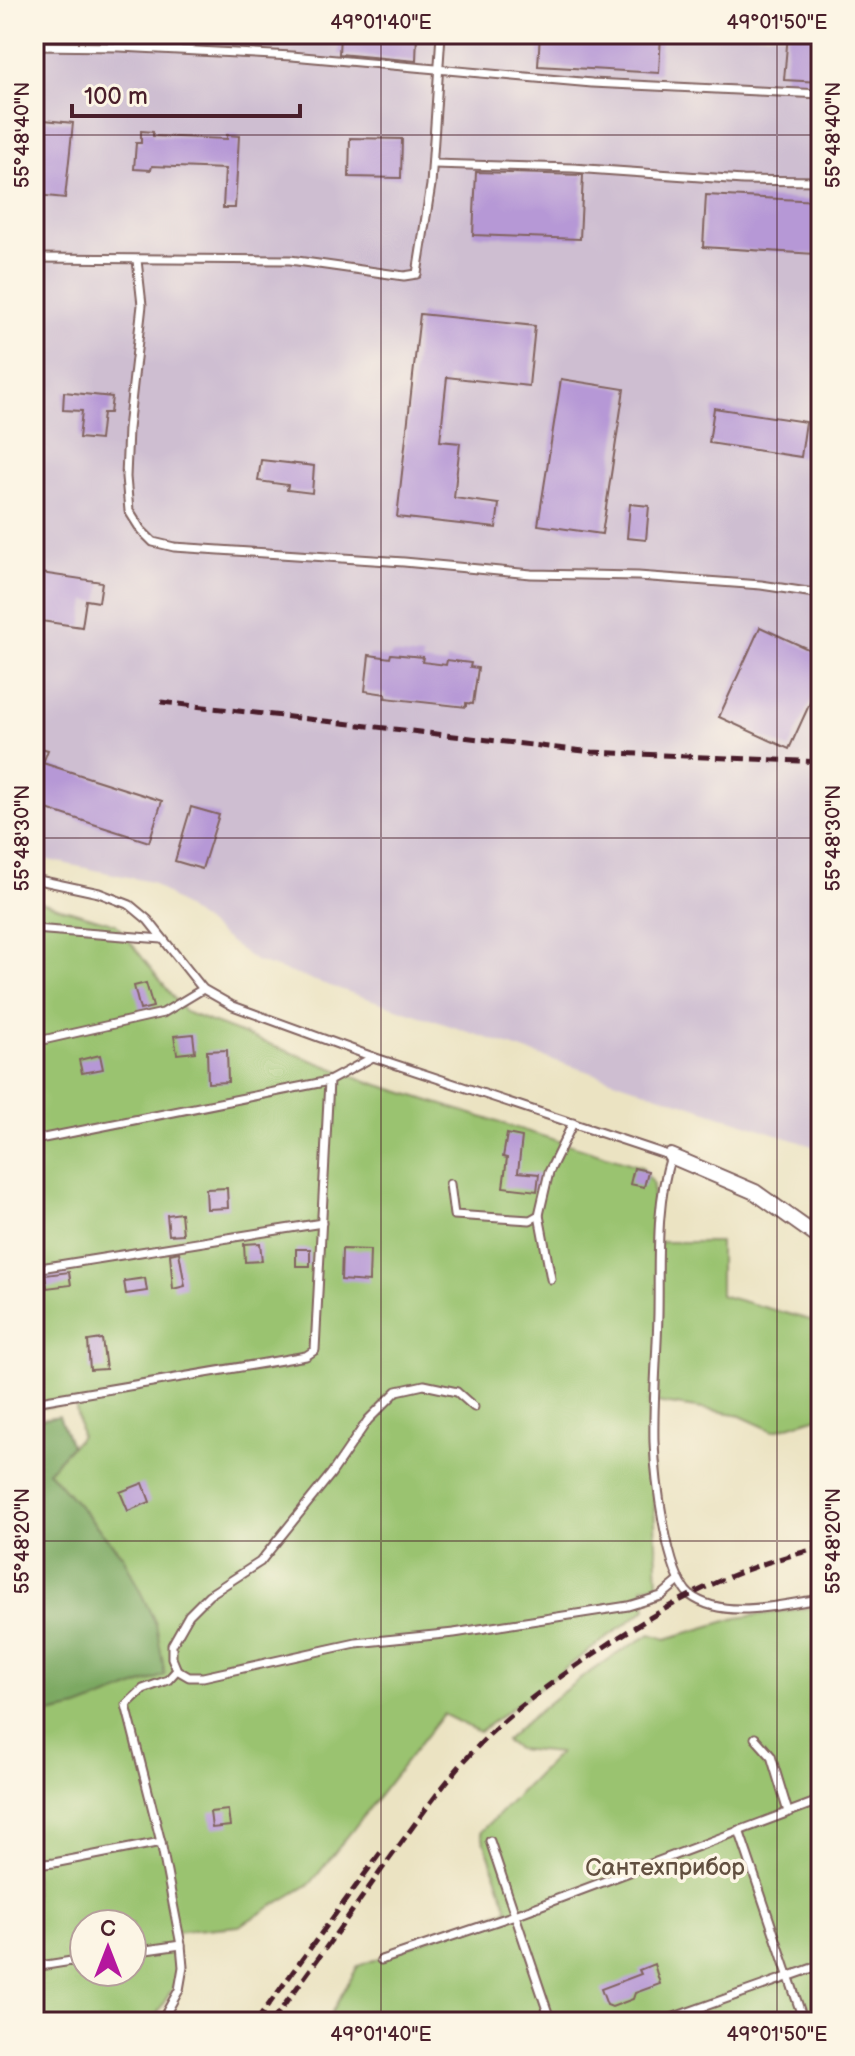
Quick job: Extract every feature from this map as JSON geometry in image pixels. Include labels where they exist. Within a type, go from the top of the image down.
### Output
[{"type":"street","points":[[671,1156],[755,1192],[821,1239]]},
{"type":"lane","points":[[34,258],[290,260],[404,276],[417,274],[433,164],[441,34]]},
{"type":"lane","points":[[34,46],[292,56],[592,83],[821,94]]},
{"type":"lane","points":[[433,164],[573,168],[743,180],[821,181]]},
{"type":"lane","points":[[137,260],[142,305],[128,429],[126,477],[129,511],[153,542],[174,547],[531,574],[638,576],[746,584],[821,594]]},
{"type":"lane","points":[[34,879],[99,893],[130,905],[148,920],[203,989],[233,1006],[373,1057],[671,1156],[664,1179],[659,1249],[654,1444],[667,1538],[679,1581],[689,1594],[706,1603],[736,1609],[821,1599]]},
{"type":"lane","points":[[34,929],[162,939]]},
{"type":"lane","points":[[34,1042],[163,1013],[203,989]]},
{"type":"lane","points":[[34,1140],[329,1081],[373,1057]]},
{"type":"lane","points":[[34,1402],[306,1356],[315,1350],[329,1081]]},
{"type":"lane","points":[[551,1279],[539,1215],[549,1172],[573,1123]]},
{"type":"lane","points":[[450,1184],[454,1215],[530,1220],[539,1215]]},
{"type":"lane","points":[[34,1269],[322,1223]]},
{"type":"lane","points":[[474,1407],[457,1392],[424,1385],[397,1391],[368,1420],[331,1474],[260,1562],[209,1595],[189,1615],[172,1645],[172,1658],[177,1670],[189,1677],[203,1677],[356,1643],[454,1633],[605,1610],[661,1596],[679,1581]]},
{"type":"lane","points":[[161,2022],[179,1990],[183,1967],[181,1945],[161,1842],[126,1705],[143,1689],[168,1680],[177,1670]]},
{"type":"lane","points":[[755,1738],[771,1756],[788,1812]]},
{"type":"lane","points":[[381,1960],[515,1915],[821,1800]]},
{"type":"lane","points":[[739,1830],[804,2022]]},
{"type":"lane","points":[[490,1841],[551,2022]]},
{"type":"lane","points":[[34,1865],[161,1842]]},
{"type":"lane","points":[[148,1950],[181,1945]]},
{"type":"lane","points":[[34,1967],[68,1962]]},
{"type":"lane","points":[[660,2022],[821,1965]]},
{"type":"shaded area","points":[[34,34],[821,34],[821,1149],[255,961],[151,882],[34,857]]},
{"type":"green space","points":[[34,900],[116,924],[185,1012],[369,1082],[642,1167],[653,1184],[652,1242],[720,1242],[720,1295],[821,1323],[821,1416],[773,1431],[736,1414],[649,1401],[658,1584],[643,1587],[646,1609],[479,1732],[443,1714],[311,1883],[239,1926],[173,1932],[177,1981],[152,2022],[34,2022],[34,1717],[78,1708],[123,1556],[48,1471],[81,1436],[75,1403],[34,1409]]},
{"type":"green space","points":[[59,1416],[71,1446],[48,1471],[123,1556],[156,1624],[165,1675],[78,1708],[34,1717],[34,1420]]},
{"type":"green space","name":"Сантехприбор","points":[[821,1606],[821,2022],[326,2022],[358,1966],[508,1909],[481,1832],[559,1753],[517,1749],[505,1741],[539,1711],[593,1670],[651,1634],[666,1639],[737,1618]]},
{"type":"building","points":[[340,34],[384,38],[384,34],[417,34],[416,61],[339,54]]},
{"type":"building","points":[[540,34],[661,34],[659,73],[538,66]]},
{"type":"building","points":[[788,34],[821,34],[821,82],[784,80]]},
{"type":"building","points":[[44,120],[73,123],[65,198],[37,195]]},
{"type":"building","points":[[141,131],[153,132],[153,136],[227,139],[227,135],[239,136],[235,208],[223,208],[225,169],[152,166],[151,170],[134,169],[136,143],[141,143]]},
{"type":"building","points":[[350,138],[402,139],[401,178],[349,177]]},
{"type":"building","points":[[476,172],[583,175],[580,239],[473,235]]},
{"type":"building","points":[[706,195],[818,201],[815,254],[703,247]]},
{"type":"building","points":[[420,314],[535,326],[529,386],[447,377],[440,441],[460,443],[454,498],[499,504],[496,528],[397,517]]},
{"type":"building","points":[[561,379],[624,389],[602,534],[538,525]]},
{"type":"building","points":[[64,392],[112,397],[110,413],[103,413],[100,440],[79,438],[82,411],[63,410]]},
{"type":"building","points":[[714,408],[806,422],[801,457],[709,443]]},
{"type":"building","points":[[261,460],[314,466],[312,493],[287,490],[288,485],[258,481]]},
{"type":"building","points":[[630,504],[649,506],[646,540],[627,538]]},
{"type":"building","points":[[34,572],[102,582],[99,602],[86,600],[82,627],[34,620]]},
{"type":"building","points":[[760,627],[821,655],[821,679],[789,749],[719,717]]},
{"type":"building","points":[[391,654],[423,657],[422,662],[446,665],[447,660],[471,663],[470,667],[478,668],[473,704],[466,703],[466,707],[385,698],[386,694],[365,691],[369,655],[390,658]]},
{"type":"building","points":[[34,746],[48,750],[43,763],[162,801],[149,842],[34,805]]},
{"type":"building","points":[[191,807],[219,815],[202,869],[175,861]]},
{"type":"building","points":[[146,983],[153,1007],[140,1010],[134,986]]},
{"type":"building","points":[[193,1034],[195,1052],[177,1054],[174,1036]]},
{"type":"building","points":[[227,1050],[228,1082],[208,1083],[207,1051]]},
{"type":"building","points":[[100,1055],[103,1069],[82,1073],[79,1060]]},
{"type":"building","points":[[507,1134],[522,1137],[518,1172],[539,1174],[537,1191],[503,1187]]},
{"type":"building","points":[[634,1168],[648,1171],[644,1187],[630,1184]]},
{"type":"building","points":[[227,1188],[228,1208],[207,1209],[206,1189]]},
{"type":"building","points":[[181,1213],[183,1234],[169,1235],[167,1215]]},
{"type":"building","points":[[260,1243],[262,1261],[245,1262],[244,1244]]},
{"type":"building","points":[[296,1249],[310,1249],[310,1266],[296,1266]]},
{"type":"building","points":[[342,1249],[370,1250],[369,1282],[341,1280]]},
{"type":"building","points":[[179,1252],[185,1286],[173,1289],[170,1254]]},
{"type":"building","points":[[69,1272],[71,1285],[47,1288],[45,1275]]},
{"type":"building","points":[[145,1278],[147,1291],[126,1294],[124,1281]]},
{"type":"building","points":[[102,1339],[106,1369],[90,1370],[88,1341]]},
{"type":"building","points":[[143,1483],[150,1502],[128,1511],[120,1492]]},
{"type":"building","points":[[228,1810],[230,1826],[212,1828],[210,1812]]},
{"type":"building","points":[[654,1964],[660,1984],[635,1993],[633,1999],[612,2007],[607,2005],[601,1989],[641,1974],[639,1970]]},
{"type":"railway","points":[[161,702],[592,752],[821,762]]},
{"type":"railway","points":[[272,2022],[444,1785],[508,1717],[592,1655],[674,1604],[729,1577],[821,1548]]},
{"type":"railway","points":[[256,2022],[384,1848]]}]
